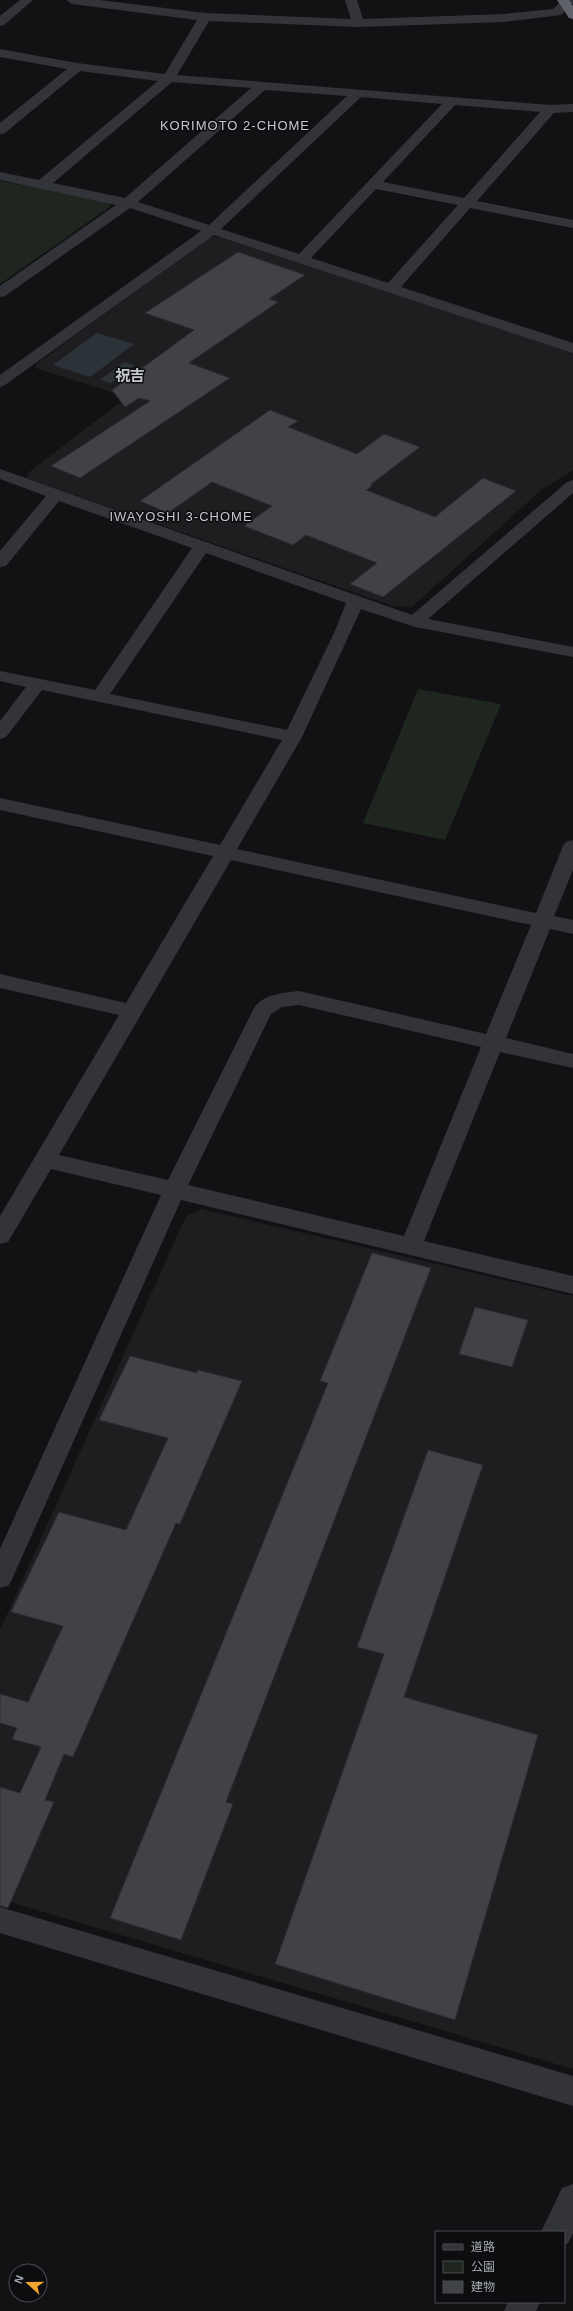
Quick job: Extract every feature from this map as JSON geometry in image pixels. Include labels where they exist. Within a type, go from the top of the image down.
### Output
[{"type":"highway","points":[[566,1],[573,15]]},
{"type":"street","points":[[0,22],[27,0]]},
{"type":"street","points":[[72,0],[205,17],[358,23],[504,18],[557,12],[566,1]]},
{"type":"street","points":[[351,0],[358,23]]},
{"type":"street","points":[[42,184],[169,78],[205,17]]},
{"type":"street","points":[[0,53],[77,67],[169,78],[451,102],[550,109],[573,108]]},
{"type":"street","points":[[0,130],[77,67]]},
{"type":"street","points":[[0,293],[128,203],[261,86]]},
{"type":"street","points":[[0,382],[212,230],[357,94]]},
{"type":"street","points":[[302,259],[451,102]]},
{"type":"street","points":[[391,289],[550,109]]},
{"type":"street","points":[[0,176],[128,203],[391,289],[570,343]]},
{"type":"street","points":[[373,184],[573,224]]},
{"type":"street","points":[[0,474],[55,495],[415,622],[573,652]]},
{"type":"street","points":[[415,622],[572,486]]},
{"type":"street","points":[[0,562],[55,495]]},
{"type":"street","points":[[99,697],[202,546]]},
{"type":"street","points":[[0,1236],[130,1011],[293,737],[344,633],[356,600]]},
{"type":"street","points":[[0,676],[293,737]]},
{"type":"street","points":[[0,733],[38,684]]},
{"type":"street","points":[[0,804],[573,927]]},
{"type":"street","points":[[411,1246],[573,846]]},
{"type":"street","points":[[0,980],[130,1011]]},
{"type":"street","points":[[0,1577],[174,1191],[263,1010],[277,1001],[298,998],[492,1044],[573,1061]]},
{"type":"street","points":[[44,1159],[573,1285]]},
{"type":"street","points":[[0,1920],[573,2091]]},
{"type":"street","points":[[557,2231],[573,2199]]},
{"type":"shaded area","points":[[210,237],[223,237],[573,352],[573,470],[540,491],[412,607],[393,606],[26,478],[29,472],[127,397],[38,369],[35,365]]},
{"type":"shaded area","points":[[97,333],[134,344],[90,377],[53,365]]},
{"type":"shaded area","points":[[124,362],[135,365],[111,383],[100,380]]},
{"type":"shaded area","points":[[201,1209],[573,1296],[573,2069],[0,1899],[0,1630],[186,1216]]},
{"type":"green space","points":[[0,181],[105,201],[111,206],[0,284]]},
{"type":"green space","points":[[418,689],[501,704],[445,840],[363,823]]},
{"type":"building","points":[[238,252],[305,275],[269,299],[278,302],[189,363],[230,378],[80,478],[51,466],[150,401],[139,398],[125,407],[112,390],[194,330],[145,313]]},
{"type":"building","points":[[270,410],[298,421],[288,427],[357,454],[384,434],[420,447],[370,485],[372,486],[366,490],[435,517],[483,478],[516,491],[383,597],[350,584],[377,563],[306,535],[293,545],[244,526],[272,506],[212,482],[168,513],[140,501]]},
{"type":"building","points":[[372,1253],[431,1268],[226,1802],[233,1804],[181,1940],[110,1918],[328,1383],[320,1381]]},
{"type":"building","points":[[475,1307],[528,1320],[512,1367],[459,1354]]},
{"type":"building","points":[[130,1356],[197,1373],[198,1370],[242,1381],[180,1524],[176,1523],[73,1757],[64,1754],[45,1800],[54,1802],[8,1908],[0,1906],[0,1787],[20,1793],[41,1747],[12,1739],[17,1728],[0,1723],[0,1694],[28,1702],[63,1626],[11,1612],[59,1512],[126,1530],[168,1438],[99,1420]]},
{"type":"building","points":[[428,1450],[483,1465],[404,1697],[538,1735],[455,2020],[275,1964],[384,1654],[357,1647]]},
{"type":"district","name":"KORIMOTO 2-CHOME","points":[[235,125]]},
{"type":"district","name":"祝吉","points":[[130,376]]},
{"type":"district","name":"IWAYOSHI 3-CHOME","points":[[181,516]]}]
